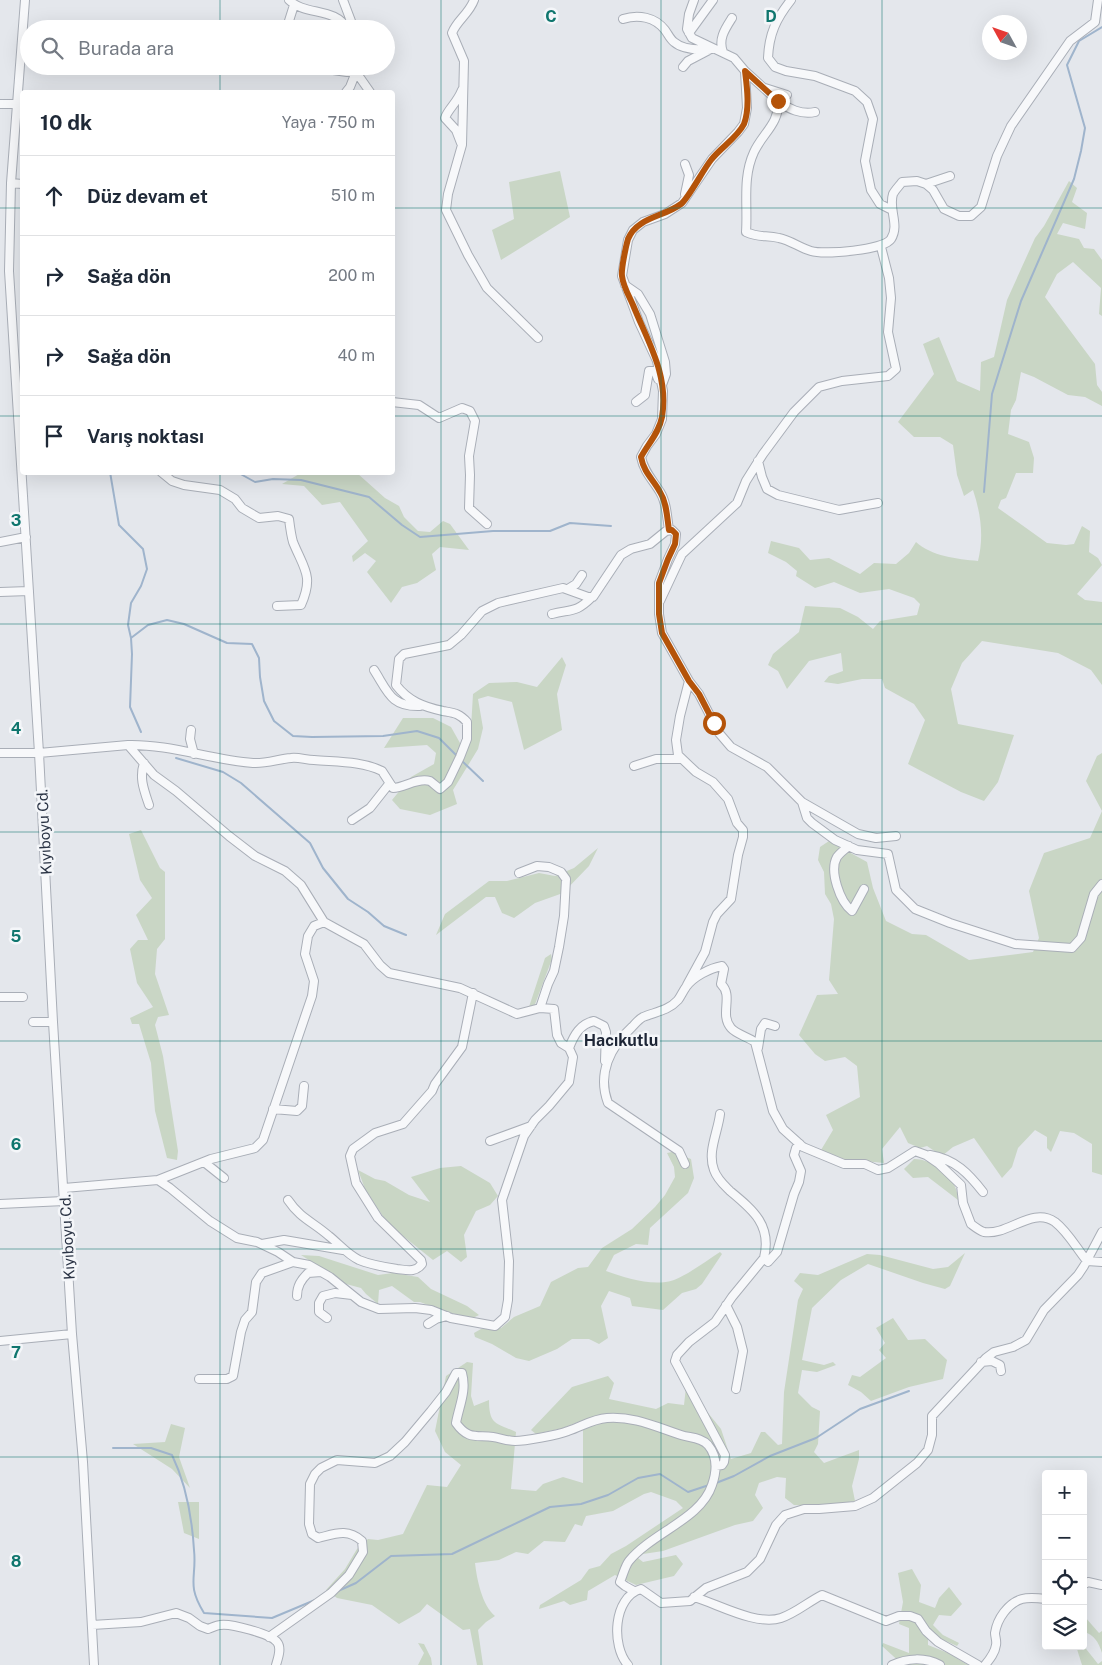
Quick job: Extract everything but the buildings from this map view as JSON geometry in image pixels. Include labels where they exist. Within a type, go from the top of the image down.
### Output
[{"type":"street","name":"Kıyıboyu Cd.","points":[[23,20],[25,0]]},
{"type":"street","points":[[342,0],[350,20]]},
{"type":"street","points":[[474,0],[467,14],[455,25],[452,33],[464,61],[462,145],[448,194],[446,210],[487,288],[538,338]]},
{"type":"street","points":[[694,0],[689,14],[687,29],[692,38],[734,58],[745,71],[785,107],[808,114],[815,112]]},
{"type":"street","points":[[689,33],[712,0]]},
{"type":"street","points":[[791,0],[780,14],[768,40],[768,58],[775,67],[815,76],[855,91],[867,102],[873,119],[865,161],[871,190],[880,204],[892,210]]},
{"type":"street","points":[[778,101],[779,111],[770,130],[754,150],[747,170],[746,232],[755,237],[770,236],[782,238],[811,251],[827,253],[881,247],[890,241],[895,231],[892,210],[894,194],[902,182],[917,181],[926,184],[933,190],[944,209],[959,216],[971,216],[981,207],[996,156],[1011,126],[1070,41],[1096,22],[1098,0]]},
{"type":"street","points":[[289,20],[291,2],[309,11],[333,15],[339,20]]},
{"type":"street","points":[[623,19],[630,16],[652,18],[659,22],[673,42],[688,48],[716,50]]},
{"type":"street","points":[[683,67],[688,61],[716,50],[732,18]]},
{"type":"street","name":"Kıyıboyu Cd.","points":[[20,58],[11,183],[9,271],[20,437]]},
{"type":"street","points":[[669,530],[665,504],[660,491],[648,476],[641,457],[646,446],[656,434],[662,419],[662,388],[657,361],[639,322],[622,276],[628,240],[633,230],[643,222],[664,214],[682,203],[712,159],[744,124],[747,108],[745,71]]},
{"type":"street","points":[[348,90],[354,75]]},
{"type":"street","points":[[360,75],[369,90]]},
{"type":"street","points":[[462,145],[456,130],[445,118],[447,112],[452,109],[460,96],[464,84]]},
{"type":"street","points":[[761,86],[787,95]]},
{"type":"street","points":[[0,104],[16,104]]},
{"type":"street","points":[[682,203],[689,175],[685,164]]},
{"type":"street","points":[[926,184],[950,176]]},
{"type":"street","points":[[11,183],[20,184]]},
{"type":"street","points":[[660,602],[682,554],[737,503],[746,481],[758,461],[794,412],[819,387],[842,381],[888,376],[896,369],[888,332],[891,298],[889,278],[881,247]]},
{"type":"street","points":[[625,286],[638,294],[650,314],[666,362],[666,374],[662,388]]},
{"type":"street","points":[[636,402],[645,395],[649,371],[655,371],[662,388]]},
{"type":"street","points":[[395,402],[419,405],[439,418],[462,408],[470,410],[475,420],[468,456],[470,475],[469,508],[487,524]]},
{"type":"street","points":[[758,461],[767,489],[778,495],[840,510],[878,503]]},
{"type":"street","name":"Kıyıboyu Cd.","points":[[22,475],[53,1022],[72,1334],[83,1462],[94,1665]]},
{"type":"street","points":[[165,475],[172,481],[184,485],[220,490],[235,499],[242,508],[259,518],[278,516],[289,519],[293,541],[308,578],[305,596],[301,605],[277,606]]},
{"type":"street","points":[[552,614],[576,610],[584,606],[621,555],[631,549],[650,544],[669,530]]},
{"type":"street","points":[[669,530],[676,534],[675,544],[659,583],[659,614],[662,633],[689,681],[699,694],[719,734],[731,746],[767,767],[802,802],[858,834],[876,838],[896,836]]},
{"type":"street","points":[[0,542],[26,537]]},
{"type":"street","points":[[568,590],[576,584],[582,575]]},
{"type":"street","points":[[0,753],[39,753],[128,745],[154,746],[255,763],[294,757],[342,762],[382,771],[393,788],[429,781],[440,789],[448,782],[452,775],[467,739],[467,722],[462,715],[412,701],[403,694],[396,685],[399,659],[404,654],[449,645],[461,635],[482,611],[498,603],[562,588],[588,598],[592,597]]},
{"type":"street","points":[[0,592],[29,591]]},
{"type":"street","points":[[374,670],[387,692],[396,701],[406,706],[425,705]]},
{"type":"street","points":[[604,1070],[614,1046],[626,1032],[642,1018],[657,1014],[678,1000],[705,952],[717,914],[731,899],[738,855],[744,837],[742,830],[737,823],[728,799],[713,782],[696,772],[678,754],[676,740],[689,681]]},
{"type":"street","points":[[191,730],[190,740],[194,754]]},
{"type":"street","points":[[128,745],[154,775],[255,856],[285,870],[301,885],[324,922],[342,930],[364,944],[380,965],[389,973],[460,988],[517,1014],[540,1008],[554,1009],[557,1035],[562,1044],[569,1048],[573,1057],[568,1082],[524,1136],[502,1200],[509,1261],[508,1300],[505,1317],[495,1326],[446,1316],[431,1310],[415,1308],[379,1309],[361,1302],[310,1265],[293,1262],[261,1244],[237,1238],[210,1221],[158,1180]]},
{"type":"street","points":[[634,766],[656,759],[682,759]]},
{"type":"street","points":[[144,763],[141,772],[141,782],[149,805]]},
{"type":"street","points":[[352,820],[370,808],[389,784]]},
{"type":"street","points":[[802,802],[807,818],[812,824],[835,840],[857,850],[888,854],[896,890],[915,909],[950,924],[1015,944],[1072,948],[1081,938],[1094,894],[1102,884]]},
{"type":"street","points":[[849,846],[837,858],[835,872],[841,900],[852,911],[864,889]]},
{"type":"street","points":[[520,872],[537,866],[549,867],[561,872],[566,879],[564,916],[559,947],[554,971],[540,1008]]},
{"type":"street","points":[[64,1188],[158,1180],[204,1162],[255,1148],[263,1140],[312,996],[314,981],[305,954],[308,936],[314,926],[324,922]]},
{"type":"street","points":[[687,985],[700,975],[715,967],[722,966],[724,969],[721,984],[725,988],[727,995],[725,1016],[731,1029],[755,1042],[773,1111],[783,1129],[800,1144],[844,1164],[864,1164],[878,1170],[888,1168],[915,1151],[936,1156],[959,1166],[968,1173],[983,1192]]},
{"type":"street","points":[[288,1200],[296,1212],[359,1260],[382,1267],[413,1271],[422,1264],[421,1260],[378,1218],[356,1183],[350,1156],[353,1149],[375,1133],[403,1124],[432,1091],[462,1046],[473,993]]},
{"type":"street","points":[[0,997],[23,997]]},
{"type":"street","points":[[569,1048],[573,1038],[584,1023],[594,1020],[604,1026],[606,1032],[604,1091],[608,1103],[679,1151],[685,1164]]},
{"type":"street","points":[[33,1022],[53,1022]]},
{"type":"street","points":[[758,1050],[761,1029],[765,1023],[774,1026]]},
{"type":"street","points":[[273,1109],[297,1111],[302,1106],[304,1086]]},
{"type":"street","points":[[716,1466],[722,1465],[724,1455],[675,1360],[689,1342],[715,1322],[726,1304],[764,1258],[767,1240],[760,1220],[750,1208],[725,1186],[713,1169],[712,1151],[720,1114]]},
{"type":"street","points":[[490,1140],[531,1126]]},
{"type":"street","points":[[764,1258],[768,1262],[777,1252],[801,1171],[794,1155],[796,1148],[800,1144]]},
{"type":"street","points":[[926,1155],[953,1176],[961,1186],[963,1203],[971,1224],[983,1232],[997,1231],[1029,1219],[1040,1218],[1054,1222],[1087,1261],[1102,1262]]},
{"type":"street","points":[[204,1162],[224,1178]]},
{"type":"street","points":[[0,1204],[64,1201]]},
{"type":"street","points":[[628,1665],[624,1660],[619,1645],[617,1627],[622,1607],[634,1591],[641,1589],[661,1603],[690,1600],[706,1588],[746,1572],[760,1559],[776,1526],[785,1515],[804,1508],[818,1509],[855,1506],[873,1498],[917,1464],[928,1450],[931,1442],[932,1416],[982,1362],[994,1352],[1013,1347],[1026,1340],[1044,1310],[1078,1276],[1102,1232]]},
{"type":"street","points":[[261,1244],[284,1240],[344,1250]]},
{"type":"street","points":[[199,1379],[227,1379],[233,1376],[241,1332],[245,1320],[252,1312],[256,1282],[262,1273],[293,1262]]},
{"type":"street","points":[[297,1296],[299,1284],[308,1273],[321,1272]]},
{"type":"street","points":[[327,1318],[319,1312],[319,1303],[323,1296],[335,1293],[352,1295]]},
{"type":"street","points":[[726,1304],[737,1327],[743,1350],[736,1389]]},
{"type":"street","points":[[428,1324],[446,1316]]},
{"type":"street","points":[[0,1340],[72,1334]]},
{"type":"street","points":[[982,1362],[992,1361],[1000,1364],[1001,1371]]},
{"type":"street","points":[[269,1637],[331,1593],[349,1575],[363,1552],[362,1541],[354,1534],[341,1533],[318,1538],[312,1534],[309,1524],[310,1484],[315,1474],[321,1468],[337,1460],[375,1462],[390,1456],[406,1442],[432,1412],[456,1374],[462,1373],[465,1382],[463,1400],[456,1423],[462,1431],[469,1435],[516,1441],[565,1432],[592,1420],[626,1418],[657,1425],[682,1435],[695,1437],[707,1444],[714,1453],[716,1466],[709,1494],[691,1514],[665,1530],[628,1562],[620,1582],[634,1591]]},
{"type":"street","points":[[1087,1582],[1102,1585]]},
{"type":"street","points":[[694,1597],[732,1612],[765,1620],[780,1619],[822,1595],[886,1621],[900,1616],[910,1616],[918,1619],[926,1631],[938,1642],[978,1665]]},
{"type":"street","points":[[985,1665],[993,1656],[996,1644],[995,1634],[1000,1619],[1008,1608],[1021,1600],[1042,1599]]},
{"type":"street","points":[[92,1625],[141,1622],[176,1613],[208,1629],[220,1625],[239,1627],[269,1637],[278,1643],[280,1650],[276,1665]]},
{"type":"street","points":[[892,1665],[906,1660],[928,1660],[940,1665]]},
{"type":"green space","points":[[560,171],[570,217],[501,260],[492,230],[514,219],[509,182]]},
{"type":"green space","points":[[1069,181],[1077,188],[1072,202],[1087,213],[1085,229],[1063,223],[1057,234],[1079,239],[1084,248],[1094,249],[1102,260],[1102,316],[1099,314],[1101,288],[1073,262],[1057,274],[1045,297],[1095,364],[1097,385],[1102,392],[1102,406],[1085,397],[1068,395],[1021,372],[1016,400],[1011,410],[1008,434],[1029,442],[1034,458],[1033,473],[1016,473],[1006,498],[1001,500],[998,508],[1047,543],[1074,544],[1082,526],[1090,531],[1089,552],[1098,558],[1102,565],[1077,594],[1085,600],[1102,602],[1102,685],[1091,670],[1058,653],[982,641],[962,663],[951,689],[958,724],[1014,735],[998,782],[984,801],[961,792],[908,764],[925,720],[914,704],[885,688],[882,679],[862,679],[838,684],[824,682],[829,676],[843,671],[841,653],[809,661],[787,689],[778,671],[768,665],[773,654],[799,632],[805,606],[840,608],[858,617],[873,629],[880,621],[917,615],[920,604],[914,598],[889,589],[860,593],[834,582],[815,588],[796,576],[797,571],[786,562],[768,553],[771,541],[799,548],[810,560],[829,558],[860,574],[874,563],[896,564],[909,553],[916,542],[937,554],[978,561],[981,526],[978,508],[973,490],[964,496],[957,475],[953,445],[940,437],[914,437],[898,422],[934,374],[923,344],[939,337],[957,381],[980,391],[981,362],[994,357],[1007,300],[1035,238],[1044,226]]},
{"type":"green space","points":[[298,475],[359,475],[385,498],[399,506],[404,517],[418,531],[430,532],[443,521],[450,524],[469,550],[440,547],[432,554],[436,570],[417,583],[402,587],[391,603],[367,572],[376,561],[365,553],[353,562],[352,556],[368,541],[340,502],[322,505],[304,486],[282,484]]},
{"type":"green space","points":[[562,657],[566,665],[557,694],[562,730],[524,750],[512,702],[488,696],[478,699],[483,728],[478,749],[453,790],[457,804],[430,815],[400,809],[392,800],[411,777],[434,764],[436,753],[427,745],[384,748],[403,718],[433,718],[451,727],[460,743],[470,745],[473,694],[489,683],[517,682],[537,687]]},
{"type":"green space","points":[[1102,753],[1102,811],[1086,781],[1097,756]]},
{"type":"green space","points":[[1102,811],[1102,1175],[1092,1172],[1092,1144],[1074,1133],[1060,1131],[1051,1152],[1047,1148],[1047,1137],[1035,1130],[1018,1148],[1012,1167],[1002,1178],[974,1138],[953,1147],[942,1156],[927,1146],[920,1148],[908,1143],[900,1127],[882,1149],[884,1163],[844,1159],[821,1150],[833,1130],[826,1115],[860,1097],[857,1066],[845,1057],[825,1061],[815,1054],[799,1035],[817,995],[838,994],[829,980],[834,919],[831,904],[825,894],[824,872],[818,860],[820,847],[829,841],[867,862],[873,888],[886,921],[912,934],[926,935],[969,960],[1033,952],[1039,938],[1029,891],[1044,853],[1090,838]]},
{"type":"green space","points":[[141,830],[160,868],[165,872],[165,939],[157,949],[155,974],[169,1015],[158,1017],[155,1025],[163,1056],[178,1151],[177,1160],[167,1158],[155,1111],[151,1063],[139,1024],[132,1024],[130,1018],[153,1007],[137,983],[130,949],[138,940],[148,940],[136,915],[152,898],[140,880],[129,834]]},
{"type":"green space","points":[[598,848],[589,866],[563,893],[535,903],[514,918],[502,913],[495,897],[486,897],[436,935],[445,914],[489,881],[507,881],[539,873],[555,876],[574,868]]},
{"type":"green space","points":[[551,954],[552,959],[534,1007],[529,1007],[545,958]]},
{"type":"green space","points":[[672,1152],[691,1159],[694,1178],[688,1193],[650,1228],[648,1245],[636,1244],[614,1255],[606,1271],[640,1281],[666,1282],[686,1274],[720,1252],[722,1254],[702,1284],[696,1289],[682,1293],[663,1310],[632,1306],[630,1298],[609,1291],[601,1306],[608,1338],[599,1344],[589,1339],[572,1339],[557,1349],[529,1361],[516,1358],[492,1344],[475,1337],[474,1333],[481,1329],[501,1328],[514,1317],[540,1306],[551,1282],[578,1268],[588,1267],[602,1248],[632,1229],[665,1195],[675,1177],[674,1167],[667,1153]]},
{"type":"green space","points":[[914,1159],[929,1162],[944,1171],[954,1184],[958,1200],[928,1177],[913,1178],[904,1169]]},
{"type":"green space","points":[[461,1166],[490,1183],[498,1196],[490,1205],[476,1211],[464,1235],[467,1257],[461,1262],[447,1251],[433,1260],[388,1224],[365,1189],[358,1170],[375,1179],[385,1181],[409,1195],[430,1202],[411,1177],[440,1168]]},
{"type":"green space","points":[[965,1253],[950,1286],[945,1289],[868,1264],[841,1280],[812,1308],[802,1360],[824,1365],[833,1362],[836,1365],[817,1372],[802,1370],[798,1393],[812,1407],[820,1411],[818,1444],[814,1452],[824,1463],[859,1450],[859,1459],[852,1486],[855,1501],[821,1506],[794,1505],[785,1498],[786,1478],[777,1477],[759,1483],[755,1495],[763,1508],[753,1521],[735,1525],[663,1551],[643,1554],[638,1558],[643,1562],[676,1555],[683,1564],[674,1576],[636,1585],[615,1575],[588,1591],[587,1600],[570,1605],[564,1601],[539,1609],[540,1605],[581,1580],[589,1569],[600,1566],[611,1554],[683,1508],[676,1501],[651,1492],[613,1511],[586,1516],[582,1526],[575,1524],[565,1542],[544,1541],[528,1554],[516,1552],[499,1560],[475,1563],[483,1599],[495,1616],[478,1630],[483,1665],[477,1665],[470,1629],[463,1630],[427,1604],[420,1612],[399,1624],[372,1605],[337,1598],[326,1590],[345,1569],[357,1549],[368,1539],[378,1540],[403,1534],[427,1485],[447,1487],[461,1465],[445,1452],[435,1431],[446,1376],[467,1362],[473,1363],[471,1396],[474,1406],[489,1400],[492,1419],[499,1425],[516,1432],[511,1489],[536,1491],[543,1484],[563,1477],[583,1483],[583,1420],[563,1428],[536,1434],[531,1430],[572,1387],[608,1376],[614,1383],[609,1399],[656,1409],[668,1403],[684,1405],[686,1387],[673,1367],[680,1364],[700,1403],[721,1429],[731,1459],[751,1453],[761,1432],[765,1432],[778,1445],[782,1444],[784,1392],[798,1300],[803,1289],[794,1281],[800,1273],[818,1275],[867,1254],[880,1255],[933,1269],[948,1267]]},
{"type":"green space","points":[[301,1255],[319,1256],[378,1275],[393,1273],[418,1277],[431,1289],[467,1306],[479,1315],[473,1318],[446,1312],[420,1302],[414,1302],[392,1286],[379,1290],[378,1304],[361,1288],[346,1284]]},
{"type":"green space","points":[[893,1318],[908,1340],[925,1339],[947,1360],[943,1379],[909,1387],[871,1401],[861,1392],[848,1385],[852,1375],[860,1377],[886,1358],[879,1350],[885,1343],[876,1328]]},
{"type":"green space","points":[[171,1424],[185,1428],[179,1457],[190,1488],[172,1469],[133,1444],[165,1442]]},
{"type":"green space","points":[[178,1502],[199,1502],[199,1539],[184,1533]]},
{"type":"green space","points":[[912,1569],[921,1585],[919,1602],[935,1608],[939,1598],[949,1587],[962,1604],[951,1616],[939,1615],[933,1625],[943,1635],[959,1643],[957,1646],[939,1638],[928,1638],[928,1645],[948,1653],[968,1665],[903,1665],[882,1646],[883,1643],[909,1653],[909,1628],[899,1624],[903,1602],[898,1573]]},
{"type":"green space","points":[[1087,1619],[1099,1633],[1102,1631],[1102,1653],[1095,1639],[1087,1633]]},
{"type":"green space","points":[[418,1643],[424,1644],[431,1658],[432,1665],[418,1665],[424,1653]]},
{"type":"green space","points":[[1077,1650],[1087,1650],[1098,1664],[1102,1661],[1102,1665],[1082,1665]]},
{"type":"waterway","points":[[984,492],[992,394],[1021,301],[1074,179],[1081,151],[1085,128],[1067,65],[1079,41],[1102,27]]},
{"type":"waterway","points":[[111,475],[119,525],[143,549],[147,569],[141,586],[131,603],[128,625],[132,654],[130,707],[141,732]]},
{"type":"waterway","points":[[242,475],[255,482],[273,479],[301,480],[369,497],[402,525],[420,537],[493,531],[550,531],[570,523],[611,526]]},
{"type":"waterway","points":[[131,638],[148,625],[167,620],[184,624],[227,643],[252,644],[259,658],[264,701],[274,721],[293,736],[383,736],[417,731],[439,738],[458,757]]},
{"type":"waterway","points":[[176,758],[223,772],[241,783],[310,843],[323,868],[348,899],[368,912],[384,926],[406,935]]},
{"type":"waterway","points":[[461,760],[483,781]]},
{"type":"waterway","points":[[716,1483],[734,1476],[770,1456],[816,1438],[860,1409],[909,1391]]},
{"type":"waterway","points":[[113,1448],[151,1448],[172,1455],[188,1501],[195,1560],[193,1581],[195,1595],[204,1613],[272,1618],[315,1600]]},
{"type":"waterway","points":[[338,1591],[356,1583],[391,1556],[452,1554],[550,1507],[581,1504],[608,1495],[638,1478],[660,1474],[688,1492],[709,1485]]},
{"type":"district","name":"Hacıkutlu","points":[[621,1040]]},
{"type":"route","points":[[714,723],[699,694],[689,681],[662,633],[659,614],[659,583],[675,544],[676,534],[669,530],[665,504],[660,491],[648,476],[641,457],[646,446],[656,434],[662,419],[663,391],[657,361],[639,322],[622,276],[628,240],[633,230],[643,222],[664,214],[682,203],[712,159],[744,124],[747,108],[745,71],[778,101]]}]
